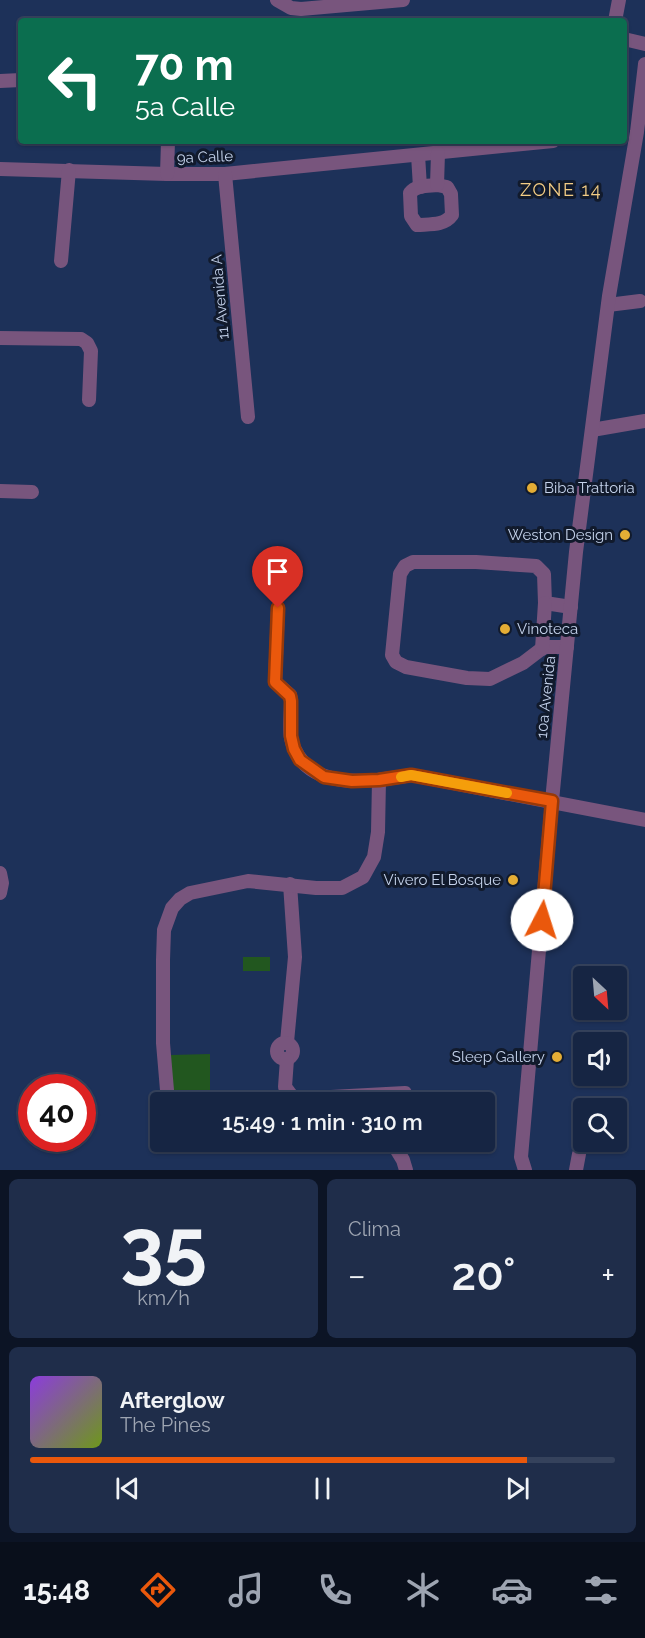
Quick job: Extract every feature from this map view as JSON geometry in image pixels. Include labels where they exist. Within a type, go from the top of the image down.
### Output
[{"type":"street","points":[[277,0],[291,8],[301,9],[403,0]]},
{"type":"street","points":[[616,18],[619,0]]},
{"type":"street","points":[[627,40],[645,44]]},
{"type":"street","name":"10a Avenida","points":[[514,1170],[523,1163],[552,801],[571,607],[606,299],[645,64]]},
{"type":"street","points":[[0,81],[18,80]]},
{"type":"street","points":[[167,174],[168,144]]},
{"type":"street","name":"9a Calle","points":[[0,169],[225,174],[525,144]]},
{"type":"street","points":[[437,185],[438,153]]},
{"type":"street","points":[[418,155],[420,187]]},
{"type":"street","points":[[62,261],[69,170]]},
{"type":"street","name":"11 Avenida A","points":[[225,174],[248,417]]},
{"type":"street","points":[[437,185],[447,188],[451,194],[452,215],[447,221],[441,224],[417,225],[414,223],[411,216],[410,194],[414,189],[420,187],[437,185]]},
{"type":"street","points":[[606,299],[640,301]]},
{"type":"street","points":[[0,338],[81,339],[87,343],[91,351],[89,400]]},
{"type":"street","points":[[592,430],[645,421]]},
{"type":"street","points":[[0,491],[32,492]]},
{"type":"street","points":[[542,649],[544,574],[536,566],[413,561],[405,566],[400,574],[393,655],[396,662],[406,667],[466,678],[490,679],[524,663],[548,646],[567,647]]},
{"type":"street","points":[[544,603],[571,607]]},
{"type":"street","points":[[278,608],[275,682],[290,696],[291,736],[300,760],[324,777],[352,781],[411,775],[645,820]]},
{"type":"street","points":[[167,1092],[163,1043],[164,930],[172,908],[190,893],[248,881],[316,888],[342,888],[363,877],[374,857],[378,832],[379,780]]},
{"type":"street","points":[[0,873],[2,883],[0,893]]},
{"type":"street","points":[[289,1092],[285,1086],[287,1059],[294,1051],[287,1042],[295,957],[290,884]]},
{"type":"street","points":[[398,1152],[406,1170]]},
{"type":"street","points":[[576,1170],[579,1154]]},
{"type":"green space","points":[[243,957],[270,957],[270,971],[243,971]]},
{"type":"green space","points":[[210,1054],[210,1092],[172,1092],[171,1055]]},
{"type":"slow traffic","points":[[401,777],[411,775],[507,793]]},
{"type":"place","name":"Biba Trattoria","points":[[532,488]]},
{"type":"place","name":"Weston Design","points":[[625,535]]},
{"type":"place","name":"Vinoteca","points":[[505,629]]},
{"type":"place","name":"Vivero El Bosque","points":[[513,880]]},
{"type":"place","name":"Sleep Gallery","points":[[557,1057]]},
{"type":"district","name":"ZONE 14","points":[[561,189]]},
{"type":"route","points":[[278,608],[275,682],[290,696],[291,736],[294,749],[300,760],[324,777],[352,781],[411,775],[552,801],[542,920]]}]
